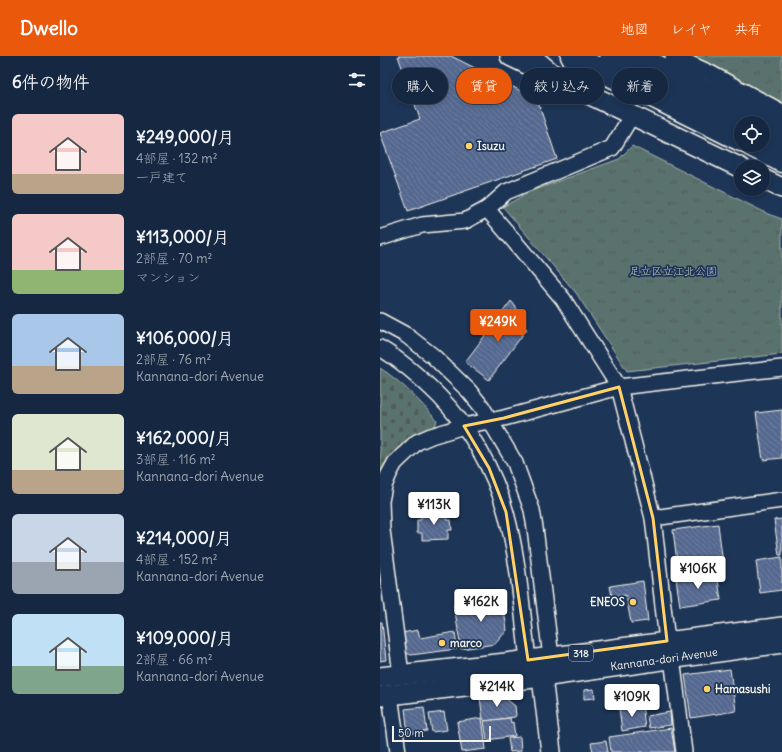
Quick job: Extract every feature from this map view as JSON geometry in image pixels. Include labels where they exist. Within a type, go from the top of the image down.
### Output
[{"type":"highway","points":[[529,56],[544,68]]},
{"type":"highway","points":[[572,56],[734,137]]},
{"type":"highway","points":[[623,56],[742,116]]},
{"type":"highway","points":[[637,56],[782,130]]},
{"type":"highway","points":[[770,130],[782,136]]},
{"type":"highway","points":[[765,152],[782,161]]},
{"type":"main road","points":[[510,56],[535,68]]},
{"type":"main road","points":[[609,56],[734,119]]},
{"type":"main road","points":[[604,101],[734,165]]},
{"type":"main road","points":[[770,138],[782,144]]},
{"type":"main road","points":[[770,182],[782,188]]},
{"type":"main road","name":"Kannana-dori Avenue","points":[[385,696],[542,677],[782,627]]},
{"type":"main road","name":"Kannana-dori Avenue","points":[[380,677],[550,657],[782,643]]},
{"type":"main road","points":[[550,657],[542,677],[551,752]]},
{"type":"main road","points":[[528,660],[542,677]]},
{"type":"street","points":[[673,56],[710,73],[782,112]]},
{"type":"street","points":[[380,238],[422,225],[465,221],[487,209],[506,192],[612,148],[632,115]]},
{"type":"street","points":[[487,209],[563,299],[619,387],[653,518],[684,752]]},
{"type":"street","points":[[380,321],[406,335],[432,356],[469,391],[490,421],[515,463],[532,510],[550,657]]},
{"type":"street","points":[[380,348],[397,359],[425,382],[449,406],[464,426],[489,468],[506,512],[511,536],[518,578],[528,660]]},
{"type":"street","points":[[401,674],[381,530],[381,501],[384,486],[395,463],[417,442],[430,436],[464,426],[504,418],[619,387],[782,368]]},
{"type":"street","points":[[653,518],[782,500]]},
{"type":"street","points":[[385,696],[398,752]]},
{"type":"highlighted area","points":[[619,387],[653,518],[667,641],[528,660],[506,512],[489,468],[464,426],[504,418]]},
{"type":"green space","points":[[685,56],[782,56],[782,105]]},
{"type":"green space","name":"足立区立江北公園","points":[[632,146],[768,214],[782,219],[782,354],[627,371],[576,293],[503,207],[529,192],[619,159]]},
{"type":"green space","points":[[380,368],[396,379],[410,392],[437,421],[434,428],[416,434],[402,444],[381,474],[380,473]]},
{"type":"building","name":"Isuzu","points":[[398,56],[451,56],[475,68],[456,68],[456,104],[512,104],[512,86],[520,90],[520,104],[539,104],[557,159],[408,211],[380,133],[420,119],[415,104],[448,104],[448,68],[402,68]]},
{"type":"building","points":[[511,301],[523,317],[518,323],[527,329],[489,380],[465,362]]},
{"type":"building","points":[[782,410],[782,458],[763,460],[756,413]]},
{"type":"building","points":[[447,512],[447,520],[451,520],[452,530],[448,530],[448,539],[422,540],[422,533],[417,533],[417,520],[421,520],[421,513]]},
{"type":"building","points":[[782,519],[782,555],[779,555],[774,520]]},
{"type":"building","points":[[718,524],[724,572],[679,578],[673,530]]},
{"type":"building","points":[[782,557],[782,590],[760,593],[756,561]]},
{"type":"building","points":[[717,574],[721,600],[680,606],[676,579]]},
{"type":"building","points":[[643,581],[648,621],[631,623],[626,595],[612,597],[610,586]]},
{"type":"building","points":[[502,597],[507,630],[495,644],[461,649],[454,605]]},
{"type":"building","points":[[380,622],[382,622],[386,660],[380,661]]},
{"type":"building","points":[[418,630],[420,638],[455,632],[457,649],[411,655],[405,652],[402,633]]},
{"type":"building","points":[[730,669],[736,711],[691,718],[685,675]]},
{"type":"building","points":[[594,689],[595,698],[584,699],[584,690]]},
{"type":"building","points":[[500,694],[515,706],[515,717],[485,721],[483,719],[480,698]]},
{"type":"building","points":[[642,705],[645,727],[622,731],[619,708]]},
{"type":"building","points":[[424,707],[427,731],[408,734],[405,709]]},
{"type":"building","points":[[444,712],[447,730],[432,732],[429,714]]},
{"type":"building","points":[[670,712],[671,725],[649,728],[647,716]]},
{"type":"building","points":[[482,718],[486,749],[462,752],[457,722]]},
{"type":"building","points":[[510,718],[511,723],[513,722],[515,736],[487,740],[484,721]]},
{"type":"building","points":[[671,728],[675,752],[611,752],[609,737]]},
{"type":"building","points":[[520,737],[521,751],[510,752],[508,738]]},
{"type":"building","points":[[606,741],[608,752],[593,752],[591,743]]},
{"type":"place","name":"Isuzu","points":[[469,146]]},
{"type":"place","name":"ENEOS","points":[[633,602]]},
{"type":"place","name":"marco","points":[[442,643]]},
{"type":"place","name":"Hamasushi","points":[[707,689]]}]
